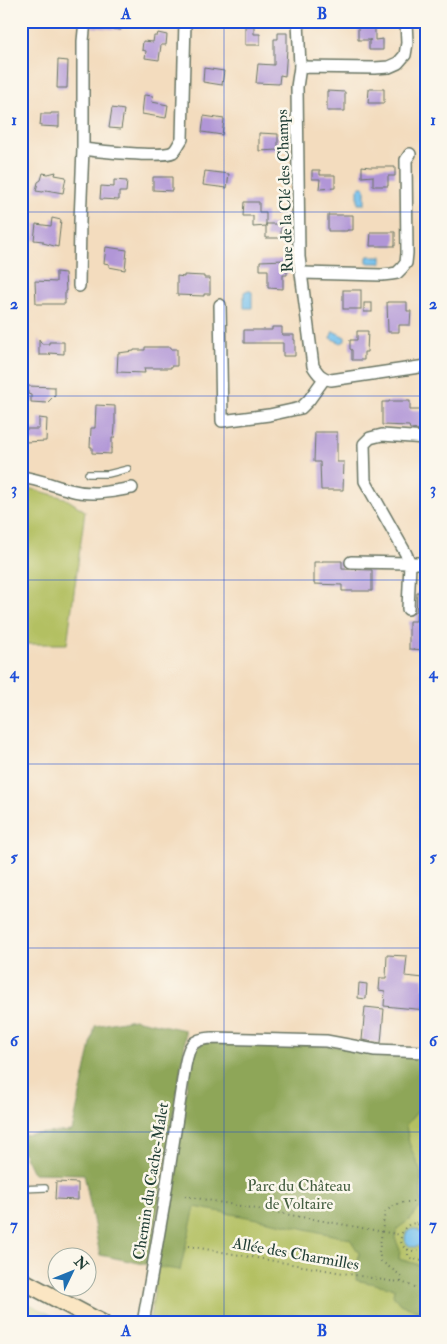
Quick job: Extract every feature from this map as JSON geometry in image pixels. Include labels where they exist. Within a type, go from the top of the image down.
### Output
[{"type":"main road","points":[[21,1280],[102,1323]]},
{"type":"main road","points":[[21,1290],[92,1323]]},
{"type":"street","points":[[79,286],[83,149],[83,41],[85,21]]},
{"type":"street","points":[[83,149],[118,153],[165,154],[173,152],[178,147],[182,139],[185,21]]},
{"type":"street","name":"Rue de la Clé des Champs","points":[[298,21],[300,68],[297,87],[299,257],[313,366],[317,373],[324,378]]},
{"type":"street","points":[[300,68],[389,67],[398,64],[405,55],[406,21]]},
{"type":"street","points":[[302,274],[382,275],[397,273],[402,268],[406,262],[407,253],[406,160],[410,154]]},
{"type":"street","points":[[220,305],[222,421],[269,415],[301,408],[324,378],[331,380],[426,366]]},
{"type":"street","points":[[408,608],[410,563],[406,552],[365,481],[364,444],[370,438],[382,435],[426,438]]},
{"type":"street","points":[[21,477],[84,493],[132,488]]},
{"type":"street","points":[[351,562],[426,563]]},
{"type":"street","name":"Chemin du Cache-Malet","points":[[143,1323],[185,1066],[191,1045],[200,1039],[212,1038],[326,1041],[374,1050],[426,1052]]},
{"type":"lane","points":[[88,474],[108,474],[128,469]]},
{"type":"lane","points":[[21,1189],[45,1188]]},
{"type":"path","points":[[185,1196],[401,1235]]},
{"type":"path","points":[[401,1282],[400,1275],[381,1261],[379,1252],[386,1212],[393,1205],[403,1202],[415,1201],[426,1204]]},
{"type":"path","points":[[416,1224],[426,1215]]},
{"type":"path","points":[[426,1231],[423,1227],[416,1224],[408,1225],[401,1235],[402,1244],[408,1250],[410,1258],[426,1262]]},
{"type":"path","points":[[408,1250],[417,1250],[426,1243]]},
{"type":"path","name":"Allée des Charmilles","points":[[188,1246],[401,1282],[426,1291]]},
{"type":"green space","points":[[21,486],[65,498],[85,511],[67,644],[21,644]]},
{"type":"green space","points":[[134,1019],[185,1030],[185,1044],[149,1265],[100,1255],[84,1174],[33,1173],[21,1148],[21,1135],[72,1131],[95,1026]]},
{"type":"green space","name":"Parc du Château de Voltaire","points":[[204,1042],[323,1045],[426,1057],[426,1109],[417,1112],[406,1125],[409,1143],[421,1173],[421,1208],[416,1210],[413,1217],[397,1229],[395,1238],[400,1250],[399,1259],[426,1267],[426,1315],[400,1304],[393,1295],[394,1288],[356,1280],[359,1253],[350,1239],[195,1207],[180,1270],[158,1267],[192,1053]]},
{"type":"green space","name":"Parc du Château de Voltaire","points":[[426,1057],[426,1323],[149,1323],[173,1178]]},
{"type":"green space","points":[[21,1300],[68,1323],[21,1323]]},
{"type":"water","points":[[360,187],[365,189],[365,204],[358,204],[358,189]]},
{"type":"water","points":[[382,256],[382,263],[367,262],[367,257]]},
{"type":"water","points":[[248,290],[252,292],[252,308],[244,308],[244,292]]},
{"type":"water","points":[[333,331],[345,337],[345,341],[341,343],[330,338]]},
{"type":"water","points":[[410,1229],[418,1229],[423,1234],[421,1245],[410,1247],[405,1242],[405,1234]]},
{"type":"building","points":[[93,21],[122,21],[121,30],[92,27]]},
{"type":"building","points":[[245,26],[254,26],[254,34],[260,34],[260,45],[245,45]]},
{"type":"building","points":[[358,27],[375,27],[375,40],[383,39],[383,50],[369,50],[369,40],[358,40]]},
{"type":"building","points":[[158,33],[167,35],[166,45],[161,45],[159,60],[145,58],[146,51],[142,50],[143,41],[153,42],[154,36],[157,36]]},
{"type":"building","points":[[278,33],[287,33],[285,76],[280,75],[279,84],[256,83],[258,64],[274,65],[274,39],[278,39]]},
{"type":"building","points":[[58,60],[68,61],[67,88],[57,88]]},
{"type":"building","points":[[204,68],[224,71],[222,85],[203,82]]},
{"type":"building","points":[[369,89],[384,89],[384,103],[368,103]]},
{"type":"building","points":[[327,91],[345,92],[345,111],[327,111]]},
{"type":"building","points":[[144,95],[153,96],[152,102],[168,105],[166,118],[142,114]]},
{"type":"building","points":[[112,108],[124,110],[121,129],[109,128]]},
{"type":"building","points":[[59,113],[59,127],[40,126],[41,114]]},
{"type":"building","points":[[204,116],[224,119],[222,135],[202,132]]},
{"type":"building","points":[[259,133],[278,134],[278,150],[259,151]]},
{"type":"building","points":[[362,166],[395,167],[395,176],[388,176],[388,186],[373,186],[373,176],[362,177]]},
{"type":"building","points":[[312,170],[320,170],[320,175],[335,175],[335,188],[319,189],[320,179],[312,179]]},
{"type":"building","points":[[205,171],[229,174],[227,188],[203,185]]},
{"type":"building","points":[[56,172],[55,175],[66,177],[63,193],[46,190],[43,192],[36,191],[43,173]]},
{"type":"building","points":[[153,177],[172,177],[172,191],[153,190]]},
{"type":"building","points":[[114,180],[127,181],[126,192],[119,192],[119,200],[100,199],[101,186],[114,187]]},
{"type":"building","points":[[244,202],[259,202],[259,212],[266,212],[266,226],[253,227],[253,216],[243,216]]},
{"type":"building","points":[[328,215],[353,215],[353,230],[328,231]]},
{"type":"building","points":[[52,218],[61,220],[58,247],[43,243],[43,241],[34,240],[36,224],[51,226]]},
{"type":"building","points":[[266,224],[281,224],[281,238],[266,238]]},
{"type":"building","points":[[371,232],[395,232],[395,246],[370,246]]},
{"type":"building","points":[[106,247],[127,250],[125,270],[109,267],[109,264],[104,263]]},
{"type":"building","points":[[285,260],[287,275],[283,275],[283,289],[268,288],[268,270],[260,270],[260,261]]},
{"type":"building","points":[[56,272],[65,273],[65,304],[36,304],[35,281],[56,282]]},
{"type":"building","points":[[184,275],[210,278],[210,294],[204,294],[204,296],[177,295],[177,276],[184,277]]},
{"type":"building","points":[[343,290],[361,290],[361,309],[343,309]]},
{"type":"building","points":[[387,302],[407,302],[407,311],[411,311],[410,325],[399,325],[399,332],[388,332]]},
{"type":"building","points":[[364,303],[372,303],[372,312],[364,312]]},
{"type":"building","points":[[272,327],[282,327],[282,335],[294,335],[295,356],[283,356],[283,343],[244,343],[244,330],[272,330]]},
{"type":"building","points":[[357,331],[368,331],[367,352],[364,352],[364,360],[352,360],[350,340],[357,340]]},
{"type":"building","points":[[39,339],[42,344],[64,342],[64,354],[49,353],[51,355],[39,355]]},
{"type":"building","points":[[145,347],[171,347],[171,349],[177,349],[177,366],[171,366],[171,368],[144,368],[145,373],[117,372],[118,353],[145,350]]},
{"type":"building","points":[[28,386],[55,387],[55,395],[47,403],[31,402]]},
{"type":"building","points":[[410,401],[410,410],[426,410],[426,430],[410,429],[409,426],[382,425],[382,402]]},
{"type":"building","points":[[96,405],[115,406],[115,427],[111,454],[92,453],[92,447],[90,447],[91,428],[95,428]]},
{"type":"building","points":[[39,418],[47,419],[46,441],[25,442],[25,440],[22,440],[23,430],[39,429]]},
{"type":"building","points":[[315,432],[337,432],[337,462],[344,462],[343,490],[321,490],[320,462],[314,462]]},
{"type":"building","points":[[342,561],[342,569],[372,570],[372,591],[342,591],[342,585],[314,584],[314,562]]},
{"type":"building","points":[[417,592],[426,592],[426,650],[409,649],[409,621],[416,621]]},
{"type":"building","points":[[387,955],[407,956],[405,976],[424,978],[423,988],[426,988],[426,1010],[384,1006],[385,991],[379,990],[380,978],[386,978]]},
{"type":"building","points":[[359,983],[367,984],[366,999],[358,998]]},
{"type":"building","points":[[365,1007],[384,1009],[381,1043],[362,1040]]},
{"type":"building","points":[[56,1182],[78,1183],[78,1200],[55,1199]]}]
